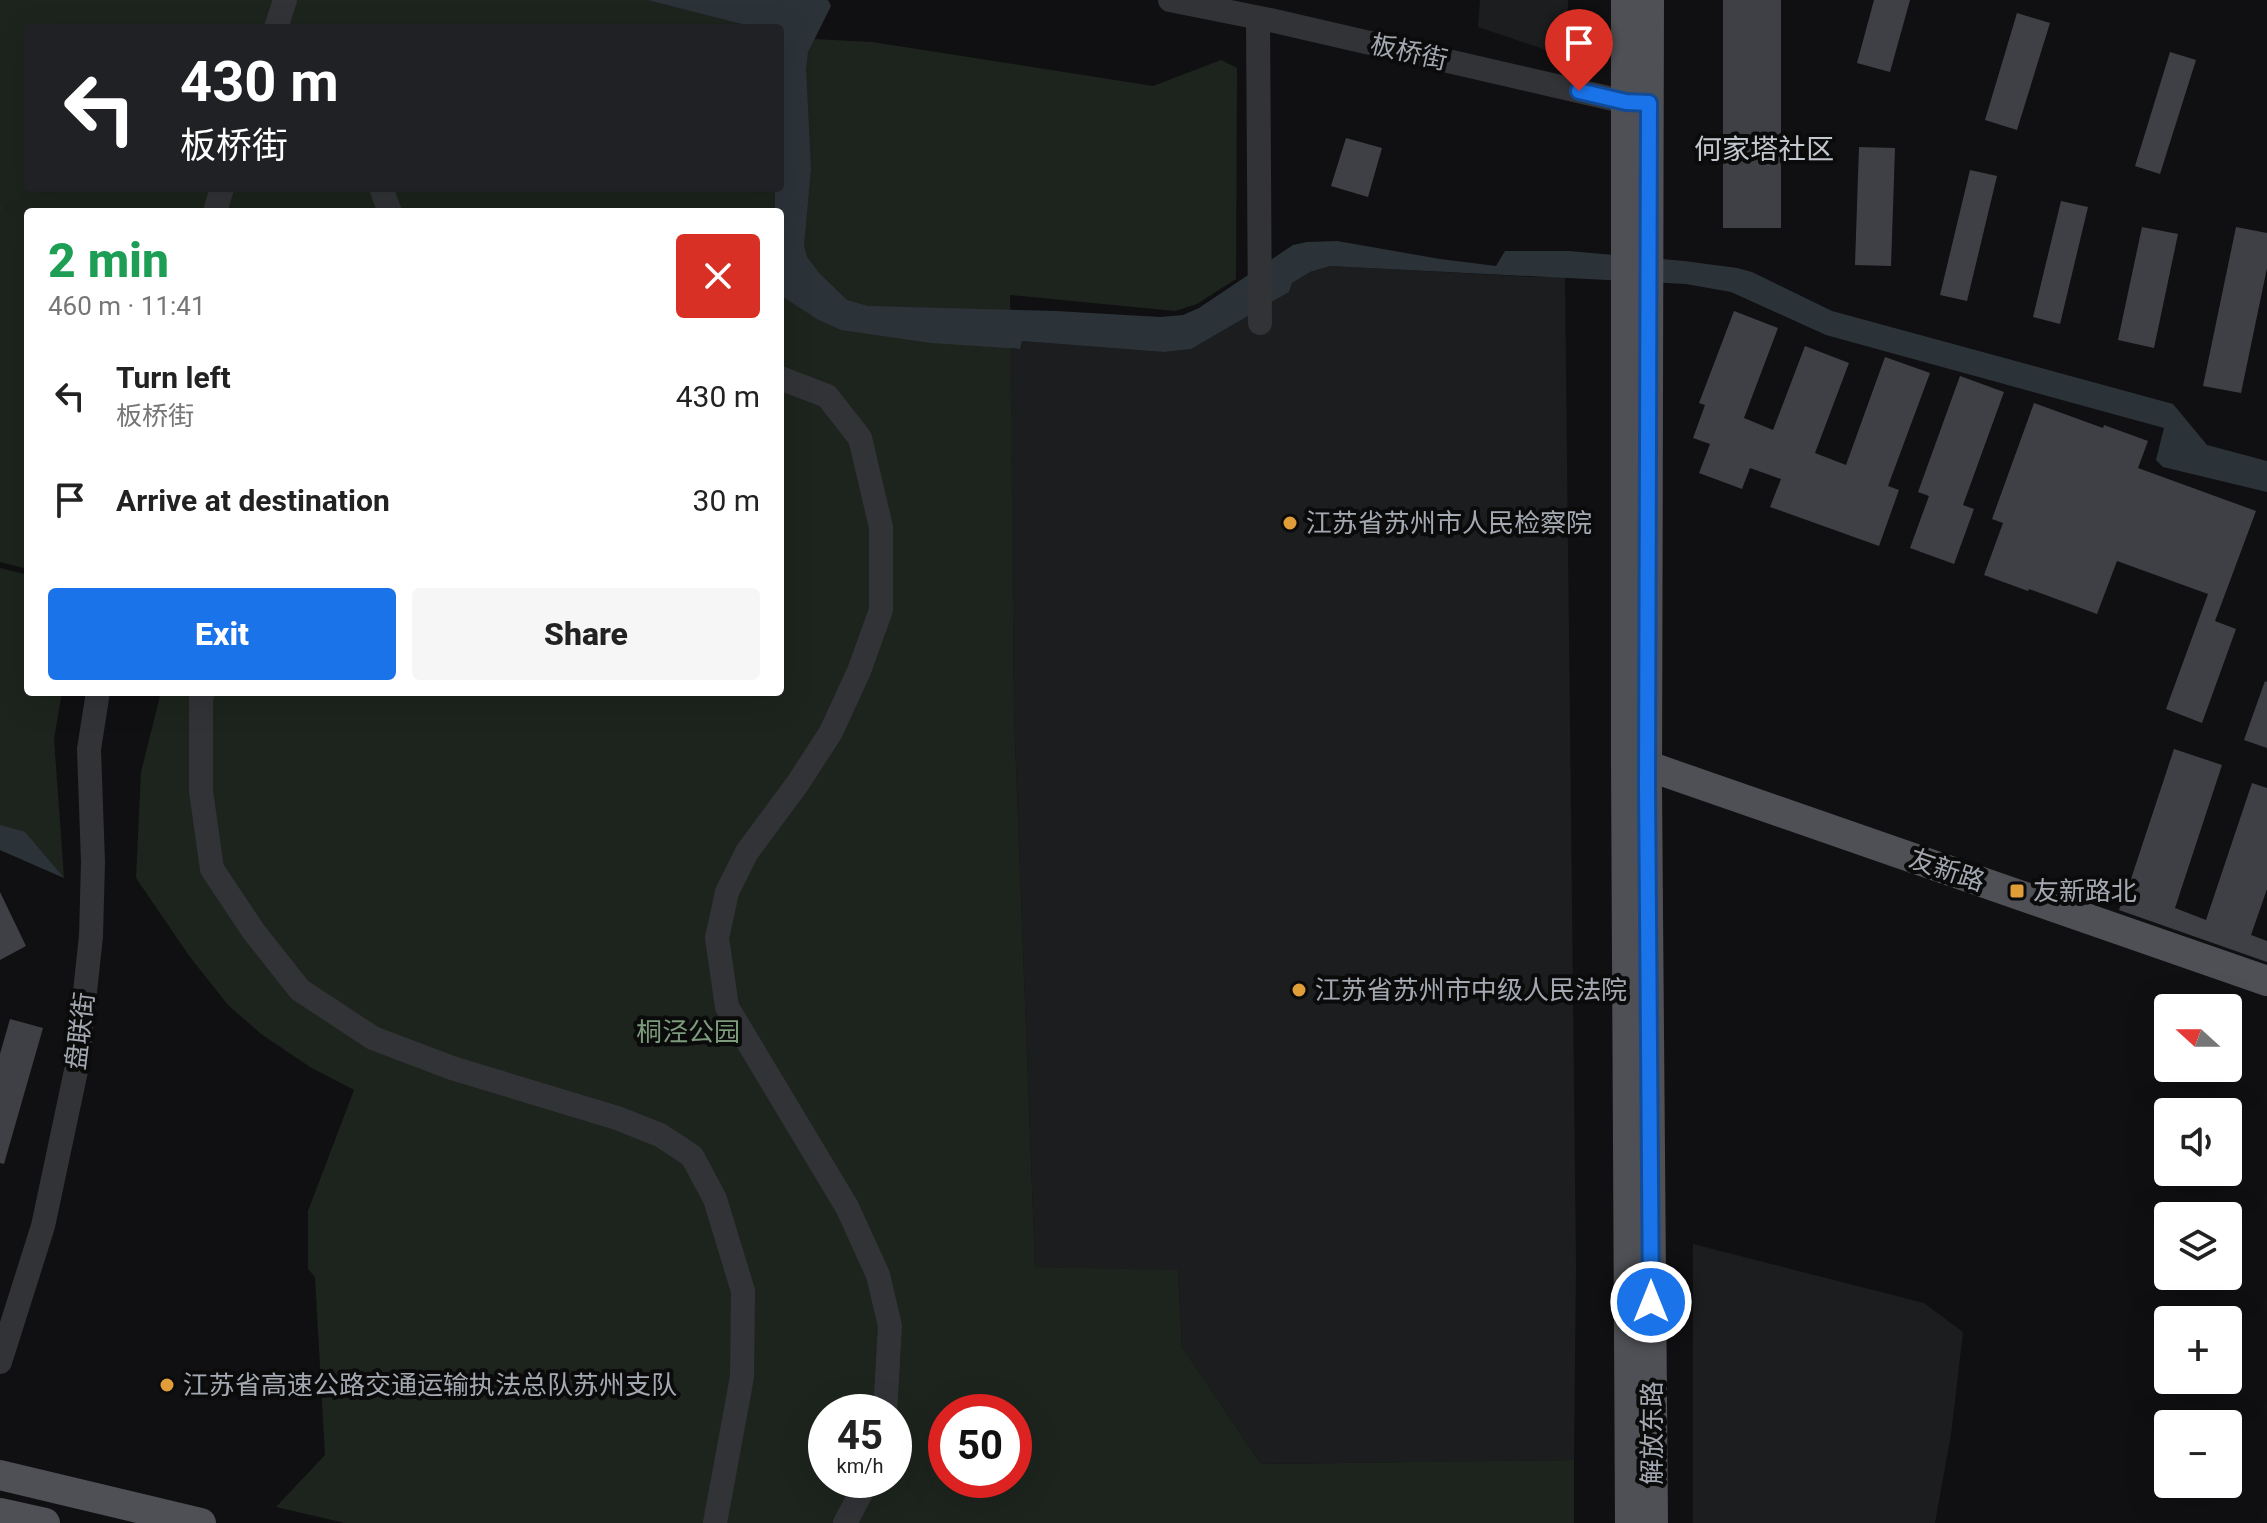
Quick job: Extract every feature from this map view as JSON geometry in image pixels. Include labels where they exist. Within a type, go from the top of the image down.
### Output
[{"type":"main road","name":"解放东路","points":[[1626,0],[1638,102]]},
{"type":"main road","name":"解放东路","points":[[1630,1523],[1637,776],[1638,102],[1649,0]]},
{"type":"main road","name":"解放东路","points":[[1637,776],[1653,1523]]},
{"type":"main road","name":"友新路","points":[[1637,776],[2267,981]]},
{"type":"main road","name":"友新路","points":[[1637,776],[2267,1001]]},
{"type":"main road","points":[[0,1475],[201,1523]]},
{"type":"main road","points":[[0,1513],[45,1523]]},
{"type":"street","points":[[277,24],[285,0]]},
{"type":"street","name":"板桥街","points":[[1170,0],[1638,102]]},
{"type":"street","points":[[1258,18],[1260,323]]},
{"type":"street","points":[[784,380],[827,396],[860,438],[881,527],[881,610],[859,671],[831,732],[747,852],[727,892],[717,938],[727,1007],[847,1207],[878,1275],[890,1326],[886,1394]]},
{"type":"street","name":"盘联街","points":[[0,1362],[43,1226],[77,1066],[91,936],[93,862],[89,749],[97,696]]},
{"type":"street","points":[[202,696],[201,791],[212,869],[254,932],[300,990],[373,1038],[452,1068],[617,1118],[660,1135],[692,1156],[715,1199],[743,1291],[742,1377],[715,1523]]},
{"type":"street","points":[[845,1523],[858,1498]]},
{"type":"shaded area","points":[[647,0],[828,0],[831,6],[808,52],[806,69],[811,168],[804,246],[807,257],[819,273],[847,300],[868,306],[1160,317],[1183,315],[1199,308],[1293,245],[1307,242],[1337,241],[1496,266],[1505,251],[1568,251],[1737,268],[1752,272],[1832,311],[2173,404],[2207,445],[2267,461],[2267,492],[2163,467],[2156,460],[2164,428],[1826,335],[1731,292],[1686,284],[1330,266],[1310,272],[1292,283],[1289,292],[1191,349],[1164,352],[1022,341],[1020,349],[931,343],[841,330],[784,298],[784,208],[775,208],[775,192],[784,192],[784,24],[742,24]]},
{"type":"shaded area","points":[[1480,0],[1568,0],[1567,57],[1478,27]]},
{"type":"shaded area","points":[[1330,266],[1565,277],[1576,1266],[1574,1460],[1261,1464],[1182,1347],[1178,1271],[1035,1267],[1014,713],[1010,349],[1020,349],[1022,341],[1164,352],[1190,349],[1289,292],[1292,283],[1310,272]]},
{"type":"shaded area","points":[[0,825],[25,832],[64,878],[0,850]]},
{"type":"shaded area","points":[[1693,1244],[1924,1303],[1963,1332],[1951,1434],[1935,1523],[1693,1523]]},
{"type":"green space","name":"桐泾公园","points":[[0,0],[647,0],[746,24],[24,24],[24,192],[784,192],[784,33],[813,39],[872,42],[1153,86],[1221,60],[1237,68],[1236,279],[1197,304],[1175,311],[1010,295],[1014,713],[1035,1267],[1178,1270],[1182,1347],[1261,1464],[1574,1460],[1574,1523],[345,1523],[276,1507],[325,1455],[315,1277],[308,1269],[308,1211],[354,1090],[310,1067],[261,1034],[228,1005],[190,957],[136,878],[141,772],[160,696],[784,696],[784,208],[24,208],[24,568],[0,562]]},
{"type":"green space","points":[[0,568],[24,574],[24,696],[61,696],[54,739],[64,878],[0,850]]},
{"type":"building","points":[[1723,0],[1781,0],[1781,228],[1723,228]]},
{"type":"building","points":[[1874,0],[1910,0],[1890,72],[1857,63]]},
{"type":"building","points":[[2017,13],[2050,23],[2017,130],[1985,120]]},
{"type":"building","points":[[2170,52],[2196,60],[2160,174],[2135,166]]},
{"type":"building","points":[[1346,138],[1382,148],[1368,197],[1331,186]]},
{"type":"building","points":[[1859,147],[1895,148],[1891,266],[1855,265]]},
{"type":"building","points":[[1970,170],[1997,176],[1967,301],[1940,295]]},
{"type":"building","points":[[2061,201],[2088,207],[2060,324],[2033,317]]},
{"type":"building","points":[[2142,227],[2178,234],[2154,348],[2118,340]]},
{"type":"building","points":[[2236,227],[2267,233],[2267,268],[2241,393],[2203,386]]},
{"type":"building","points":[[1734,311],[1778,328],[1744,418],[1773,430],[1805,346],[1849,363],[1815,453],[1846,465],[1885,357],[1930,373],[1888,486],[1899,490],[1879,546],[1770,507],[1781,479],[1750,468],[1742,489],[1699,473],[1710,444],[1693,438],[1705,405],[1699,403]]},
{"type":"building","points":[[1960,376],[2004,392],[1963,505],[1974,509],[1954,564],[1910,548],[1929,496],[1918,492]]},
{"type":"building","points":[[2034,403],[2148,441],[2138,468],[2256,511],[2215,621],[2236,629],[2202,723],[2166,709],[2208,594],[2117,561],[2097,614],[1984,575],[2003,523],[1992,519]]},
{"type":"building","points":[[2267,682],[2267,748],[2244,740]]},
{"type":"building","points":[[2174,749],[2222,765],[2175,908],[2206,920],[2252,783],[2267,788],[2267,889],[2251,935],[2267,941],[2267,962],[2119,910]]},
{"type":"building","points":[[0,892],[26,946],[0,960]]},
{"type":"building","points":[[10,1019],[43,1028],[4,1164],[0,1163],[0,1054]]},
{"type":"place","name":"江苏省苏州市人民检察院","points":[[1290,523]]},
{"type":"place","name":"友新路北","points":[[2017,891]]},
{"type":"place","name":"江苏省苏州市中级人民法院","points":[[1299,990]]},
{"type":"place","name":"江苏省高速公路交通运输执法总队苏州支队","points":[[167,1385]]},
{"type":"district","name":"何家塔社区","points":[[1764,149]]},
{"type":"route","points":[[1579,91],[1626,102],[1649,103],[1647,786],[1651,1302]]}]
